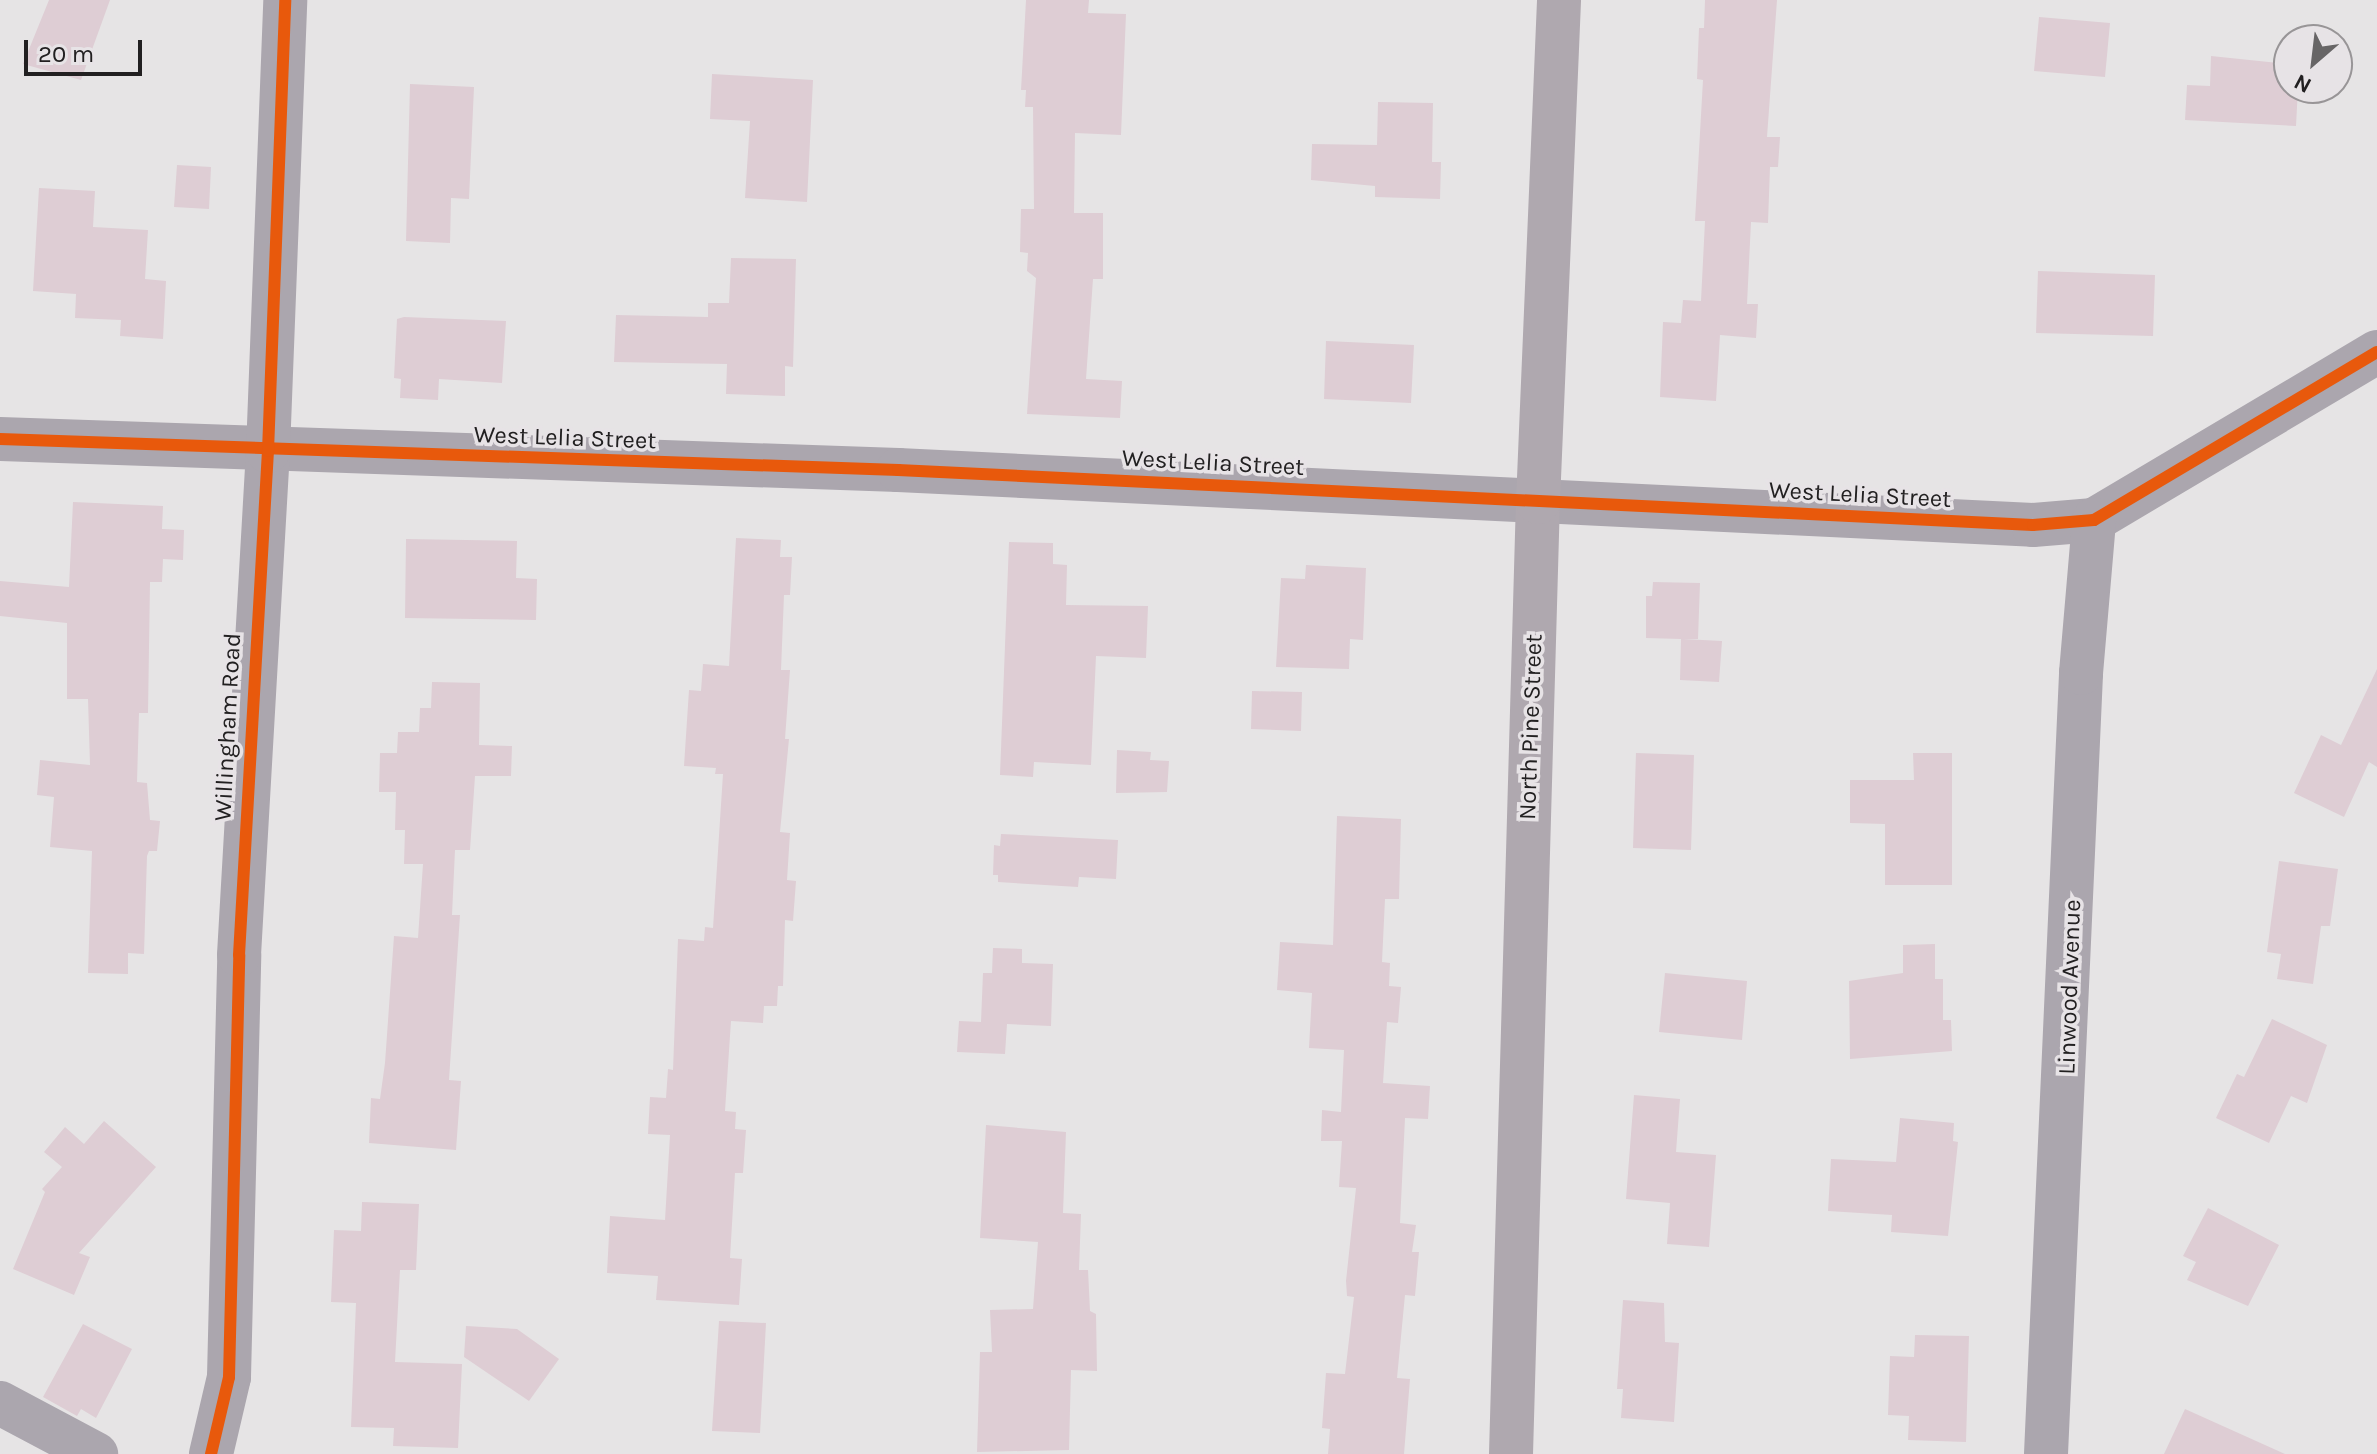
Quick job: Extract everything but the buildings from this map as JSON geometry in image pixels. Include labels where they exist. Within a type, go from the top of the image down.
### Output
[{"type":"main road","name":"North Pine Street","points":[[1511,1454],[1538,502],[1559,0]]},
{"type":"street","name":"Willingham Road","points":[[211,1454],[229,1377],[239,955],[268,451],[285,0]]},
{"type":"street","name":"West Lelia Street","points":[[0,439],[268,451],[898,470],[2033,525],[2094,520],[2377,352]]},
{"type":"street","name":"Linwood Avenue","points":[[2046,1454],[2081,673],[2094,520]]},
{"type":"street","points":[[0,1403],[96,1454]]},
{"type":"cycle path","points":[[211,1454],[229,1377],[239,955],[268,451],[285,0]]},
{"type":"cycle path","points":[[0,439],[898,470],[2033,525],[2094,520],[2377,352]]}]
